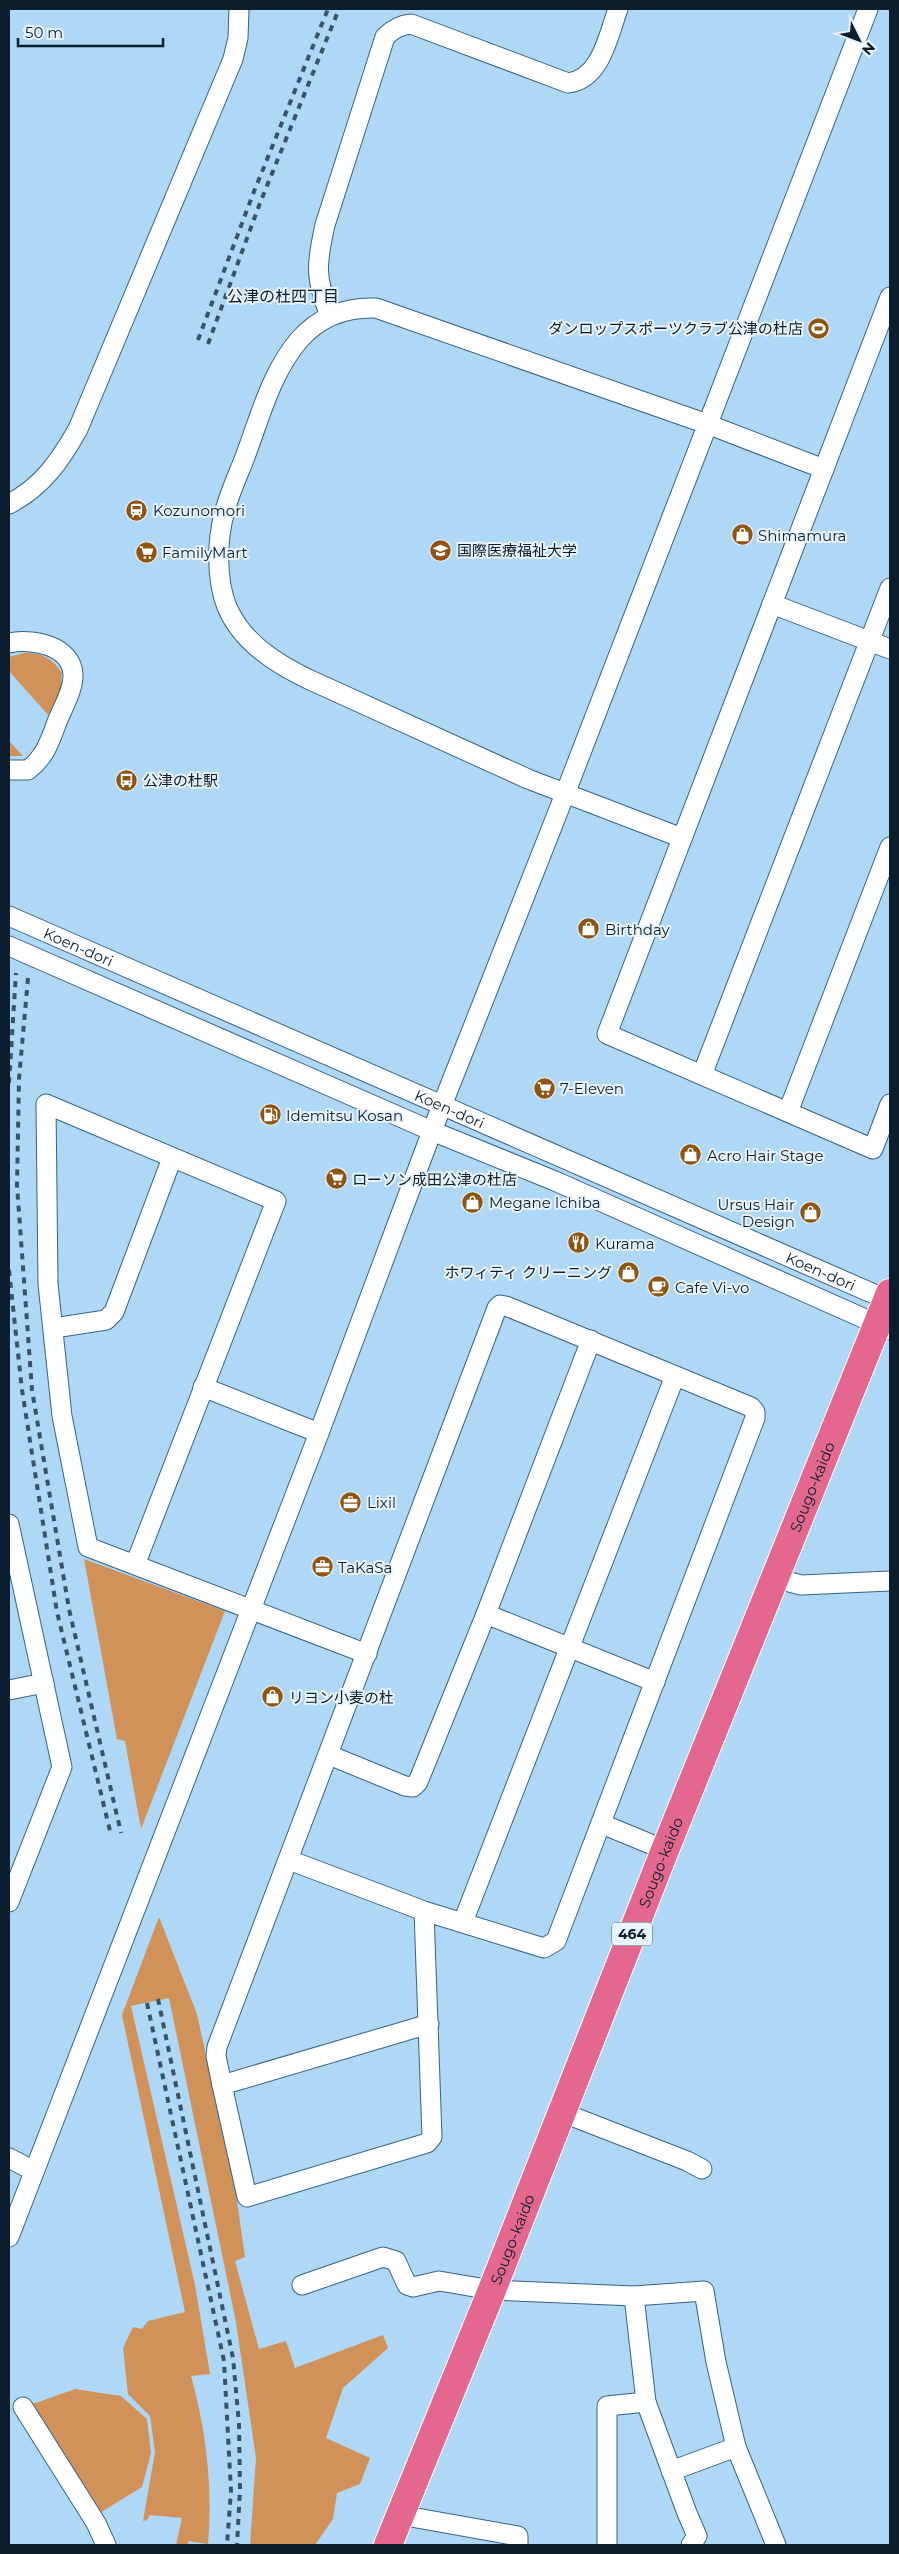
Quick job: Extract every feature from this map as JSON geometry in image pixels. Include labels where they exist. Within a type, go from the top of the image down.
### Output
[{"type":"highway","name":"Sougo-kaido","points":[[388,2545],[492,2290],[774,1578],[884,1327],[889,1298]]},
{"type":"street","points":[[9,504],[39,485],[54,468],[78,429],[233,58],[238,38],[239,9]]},
{"type":"street","points":[[330,316],[319,286],[321,243],[385,37],[401,25],[411,24],[568,83],[580,82],[590,75],[598,63],[618,9]]},
{"type":"street","points":[[9,2237],[319,1433],[432,1131],[565,794],[868,9]]},
{"type":"street","points":[[890,297],[607,1034],[873,1149],[890,1104]]},
{"type":"street","points":[[682,838],[565,794],[284,667],[262,652],[242,631],[227,607],[219,559],[224,513],[272,384],[285,360],[300,340],[330,316],[357,307],[376,308],[707,424],[824,469]]},
{"type":"street","points":[[702,1075],[890,588]]},
{"type":"street","points":[[772,604],[890,649]]},
{"type":"street","points":[[9,643],[22,640],[39,642],[57,650],[68,661],[73,672],[72,685],[45,754],[28,770],[15,772],[9,770]]},
{"type":"street","points":[[788,1112],[890,847]]},
{"type":"street","name":"Koen-dori","points":[[9,916],[889,1298]]},
{"type":"street","name":"Koen-dori","points":[[9,946],[432,1131],[555,1181],[884,1327]]},
{"type":"street","points":[[135,1565],[276,1201],[46,1104],[48,1284],[62,1416],[88,1547],[367,1654]]},
{"type":"street","points":[[54,1328],[106,1320],[114,1312],[172,1158]]},
{"type":"street","points":[[289,1860],[424,1911],[544,1948],[556,1941],[755,1418],[755,1412],[751,1407],[506,1306],[500,1305],[496,1308],[329,1755],[217,2047],[222,2084],[247,2197],[428,2143],[432,2137],[424,1911]]},
{"type":"street","points":[[329,1755],[405,1786],[413,1787],[418,1782],[486,1614],[591,1340]]},
{"type":"street","points":[[463,1922],[571,1648],[675,1376]]},
{"type":"street","points":[[203,1387],[319,1433]]},
{"type":"street","points":[[9,1902],[62,1767],[10,1534]]},
{"type":"street","points":[[774,1578],[801,1585],[890,1581]]},
{"type":"street","points":[[486,1614],[655,1682]]},
{"type":"street","points":[[9,1690],[44,1683]]},
{"type":"street","points":[[602,1824],[665,1850]]},
{"type":"street","points":[[222,2084],[429,2024]]},
{"type":"street","points":[[561,2112],[688,2161],[702,2169]]},
{"type":"street","points":[[9,2158],[34,2171]]},
{"type":"street","points":[[302,2285],[383,2257],[396,2261],[407,2285],[413,2287],[439,2281],[492,2290],[634,2296],[704,2291],[716,2362],[736,2447],[776,2545]]},
{"type":"street","points":[[634,2296],[646,2402],[697,2536],[691,2545]]},
{"type":"street","points":[[607,2545],[608,2406],[646,2402]]},
{"type":"street","points":[[23,2408],[96,2523],[106,2545]]},
{"type":"street","points":[[671,2471],[736,2447]]},
{"type":"street","points":[[400,2515],[518,2536],[518,2545]]},
{"type":"shaded area","points":[[24,653],[46,657],[62,673],[60,694],[50,717],[9,671],[9,657]]},
{"type":"shaded area","points":[[9,741],[23,756],[9,756]]},
{"type":"shaded area","points":[[84,1559],[225,1611],[141,1829],[125,1741],[117,1739]]},
{"type":"shaded area","points":[[159,1917],[197,2014],[236,2194],[245,2257],[235,2261],[259,2349],[286,2341],[295,2368],[383,2335],[388,2348],[343,2388],[326,2438],[370,2458],[360,2484],[337,2493],[333,2519],[315,2545],[250,2545],[256,2458],[236,2322],[169,1998],[131,2006],[195,2285],[210,2374],[191,2376],[201,2417],[207,2459],[210,2501],[208,2544],[188,2541],[188,2545],[176,2545],[182,2518],[150,2515],[147,2520],[143,2521],[155,2452],[150,2416],[128,2394],[123,2348],[133,2327],[142,2329],[148,2321],[185,2312],[122,2015]]},
{"type":"shaded area","points":[[75,2389],[121,2396],[147,2419],[151,2453],[142,2487],[95,2516],[30,2405]]},
{"type":"railway","points":[[198,340],[253,194],[328,9]]},
{"type":"railway","points":[[208,344],[260,203],[339,9]]},
{"type":"railway","points":[[9,1083],[16,973]]},
{"type":"railway","points":[[28,978],[19,1079],[17,1185],[32,1390],[69,1609],[121,1833]]},
{"type":"railway","points":[[9,1270],[22,1390],[57,1612],[111,1835]]},
{"type":"railway","points":[[158,1999],[233,2358],[239,2424],[240,2489],[237,2545]]},
{"type":"railway","points":[[147,2003],[224,2361],[231,2491],[227,2545]]},
{"type":"place","name":"ダンロップスポーツクラブ公津の杜店","points":[[819,328]]},
{"type":"place","name":"Kozunomori","points":[[137,510]]},
{"type":"place","name":"Shimamura","points":[[742,535]]},
{"type":"place","name":"国際医療福祉大学","points":[[441,550]]},
{"type":"place","name":"FamilyMart","points":[[146,552]]},
{"type":"place","name":"公津の杜駅","points":[[127,780]]},
{"type":"place","name":"Birthday","points":[[589,929]]},
{"type":"place","name":"7-Eleven","points":[[544,1088]]},
{"type":"place","name":"Idemitsu Kosan","points":[[270,1115]]},
{"type":"place","name":"Acro Hair Stage","points":[[691,1155]]},
{"type":"place","name":"ローソン成田公津の杜店","points":[[336,1179]]},
{"type":"place","name":"Megane Ichiba","points":[[473,1202]]},
{"type":"place","name":"Ursus Hair Design","points":[[811,1213]]},
{"type":"place","name":"Kurama","points":[[579,1243]]},
{"type":"place","name":"ホワィティ クリーニング","points":[[628,1272]]},
{"type":"place","name":"Cafe Vi-vo","points":[[659,1287]]},
{"type":"place","name":"Lixil","points":[[351,1502]]},
{"type":"place","name":"TaKaSa","points":[[322,1567]]},
{"type":"place","name":"リヨン小麦の杜","points":[[273,1697]]},
{"type":"district","name":"公津の杜四丁目","points":[[283,296]]}]
